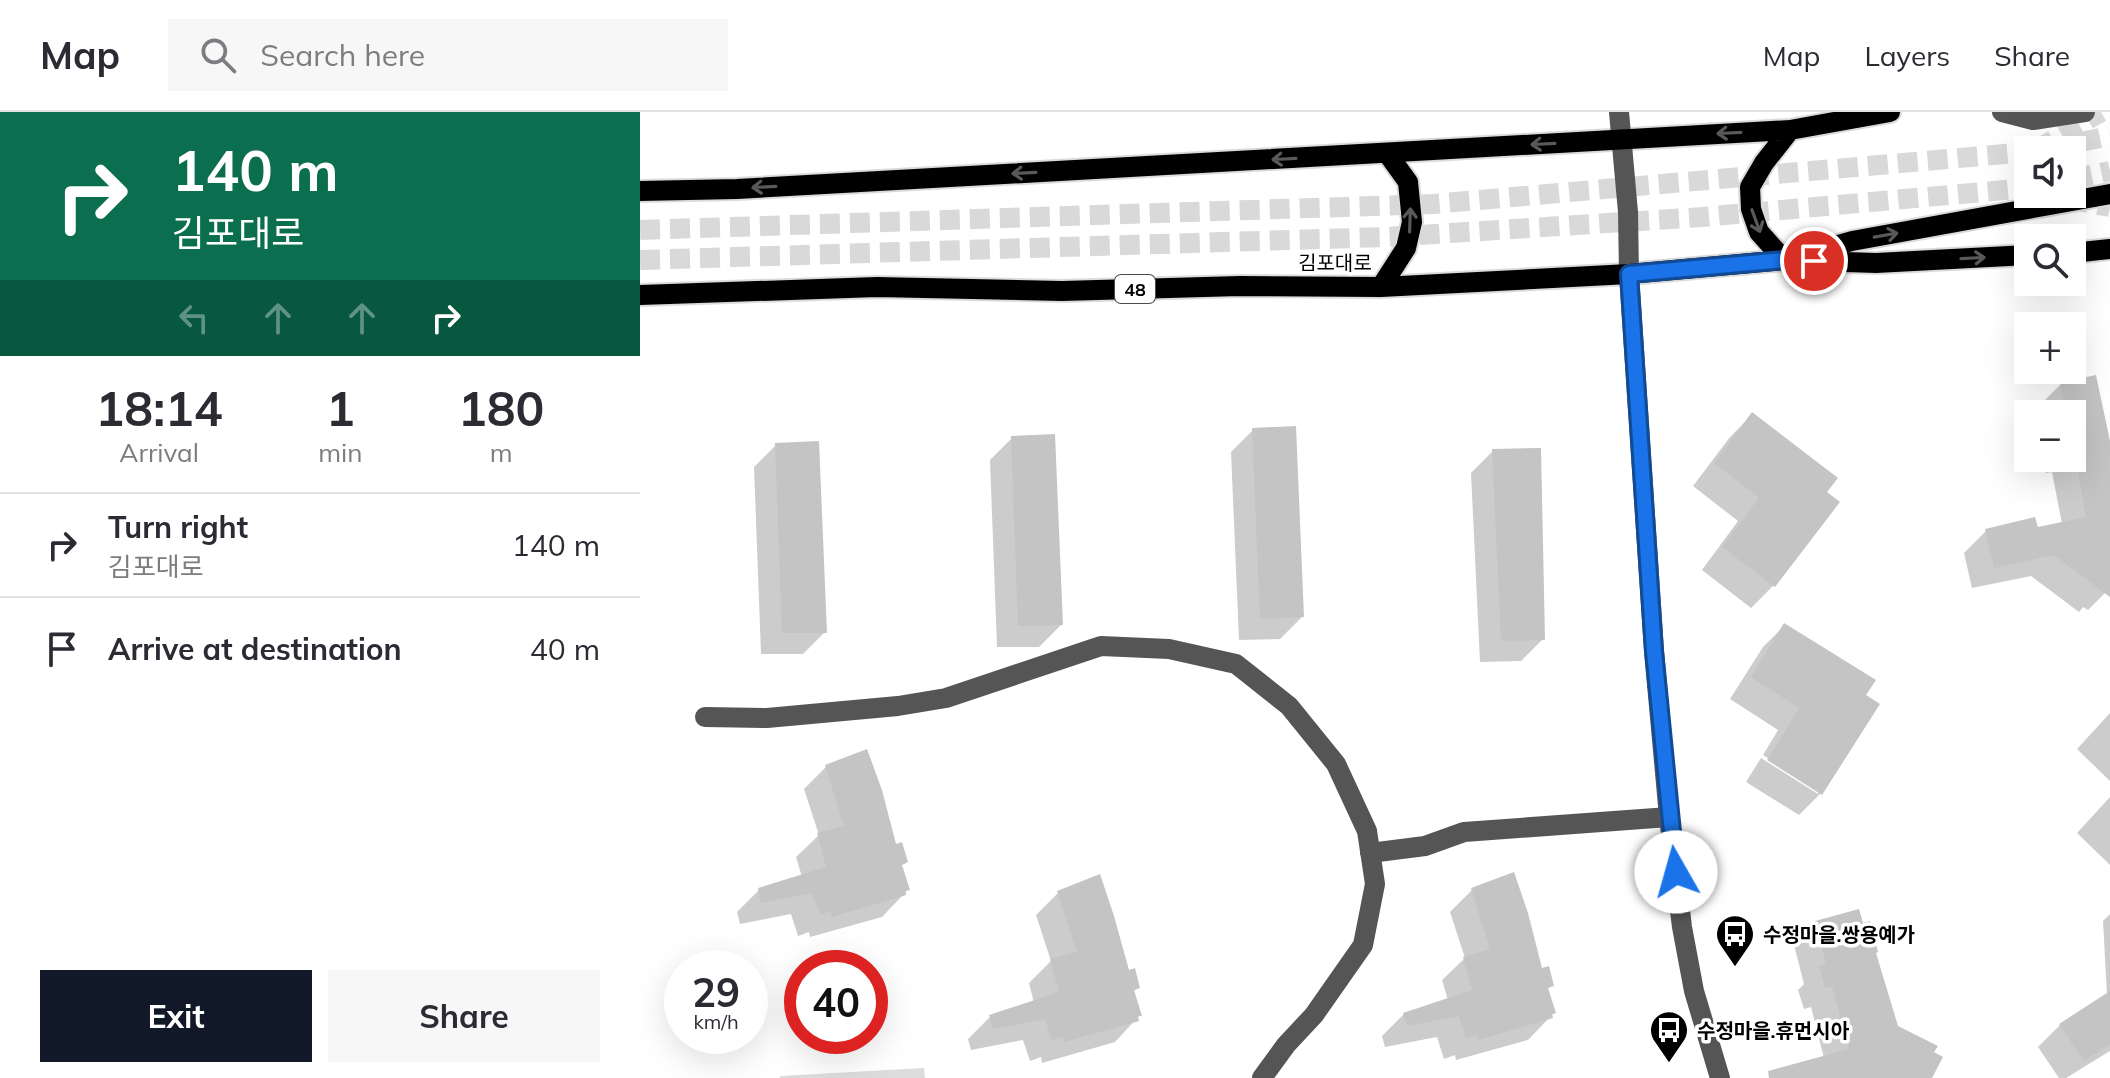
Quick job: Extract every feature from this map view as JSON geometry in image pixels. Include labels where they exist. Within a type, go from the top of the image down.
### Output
[{"type":"main road","points":[[640,191],[753,188],[1790,130],[1890,112]]},
{"type":"main road","points":[[1790,130],[1750,187],[1751,209],[1759,232],[1784,260],[1852,241],[2110,194]]},
{"type":"main road","points":[[1381,287],[1406,248],[1412,222],[1408,182],[1387,153]]},
{"type":"main road","points":[[2086,252],[2110,249]]},
{"type":"main road","name":"김포대로","points":[[640,295],[877,287],[1062,291],[1240,286],[1381,287],[1629,274],[1784,260],[1876,263],[2014,256]]},
{"type":"street","points":[[1619,112],[1628,212],[1629,274],[1654,651],[1669,817],[1682,927],[1694,991],[1720,1078]]},
{"type":"street","points":[[2002,112],[2033,120],[2085,112]]},
{"type":"street","points":[[705,717],[767,718],[898,706],[946,698],[1101,646],[1169,649],[1236,664],[1289,706],[1336,764],[1367,831],[1375,884],[1363,945],[1322,1004],[1262,1078]]},
{"type":"street","points":[[1370,853],[1425,846],[1464,832],[1669,817]]},
{"type":"shaded area","points":[[924,1068],[925,1078],[780,1078],[780,1076]]},
{"type":"building","points":[[2096,375],[2110,441],[2110,597],[2054,555],[1994,568],[1985,529],[2035,517],[2038,527],[2086,517],[2078,472],[2086,472],[2086,400],[2064,400],[2060,384],[2086,384],[2086,377]]},
{"type":"building","points":[[1752,412],[1838,478],[1827,492],[1840,502],[1775,587],[1722,547],[1759,498],[1714,463]]},
{"type":"building","points":[[1296,426],[1304,617],[1260,619],[1252,428]]},
{"type":"building","points":[[1055,434],[1063,625],[1018,626],[1011,436]]},
{"type":"building","points":[[819,441],[827,633],[782,633],[775,443]]},
{"type":"building","points":[[1541,448],[1545,640],[1501,641],[1492,449]]},
{"type":"building","points":[[1784,623],[1876,680],[1866,695],[1880,704],[1822,795],[1767,760],[1799,708],[1751,677]]},
{"type":"building","points":[[867,749],[896,844],[902,842],[908,862],[902,865],[910,890],[906,891],[906,895],[832,917],[831,911],[820,915],[812,893],[761,903],[758,888],[826,867],[817,833],[844,826],[825,765]]},
{"type":"building","points":[[1514,872],[1542,968],[1549,966],[1554,986],[1548,988],[1556,1013],[1552,1014],[1553,1018],[1478,1040],[1477,1034],[1466,1038],[1459,1016],[1407,1026],[1403,1013],[1472,990],[1463,957],[1490,949],[1471,888]]},
{"type":"building","points":[[1100,874],[1129,970],[1135,968],[1140,988],[1134,990],[1142,1016],[1138,1016],[1139,1021],[1064,1042],[1063,1037],[1052,1041],[1045,1019],[993,1029],[989,1015],[1059,992],[1050,959],[1077,952],[1057,891]]},
{"type":"building","points":[[1859,909],[1863,923],[1870,921],[1876,953],[1898,1026],[1938,1046],[1934,1052],[1943,1057],[1932,1078],[1769,1078],[1768,1071],[1849,1049],[1832,987],[1825,988],[1819,966],[1826,964],[1815,921]]},
{"type":"building","points":[[2110,991],[2110,1044],[2084,1061],[2059,1024]]},
{"type":"tunnel","points":[[2060,136],[2101,112]]},
{"type":"tunnel","points":[[2086,141],[2110,136]]},
{"type":"tunnel","points":[[640,230],[1433,204],[2014,153]]},
{"type":"tunnel","points":[[2086,176],[2110,171]]},
{"type":"tunnel","points":[[640,260],[1387,237],[1703,217],[2014,189]]},
{"type":"tunnel","points":[[2086,203],[2110,207]]},
{"type":"place","name":"수정마을.쌍용예가","points":[[1735,968]]},
{"type":"place","name":"수정마을.휴먼시아","points":[[1669,1064]]},
{"type":"route","points":[[1676,872],[1654,651],[1629,274],[1784,260],[1814,261]]}]
